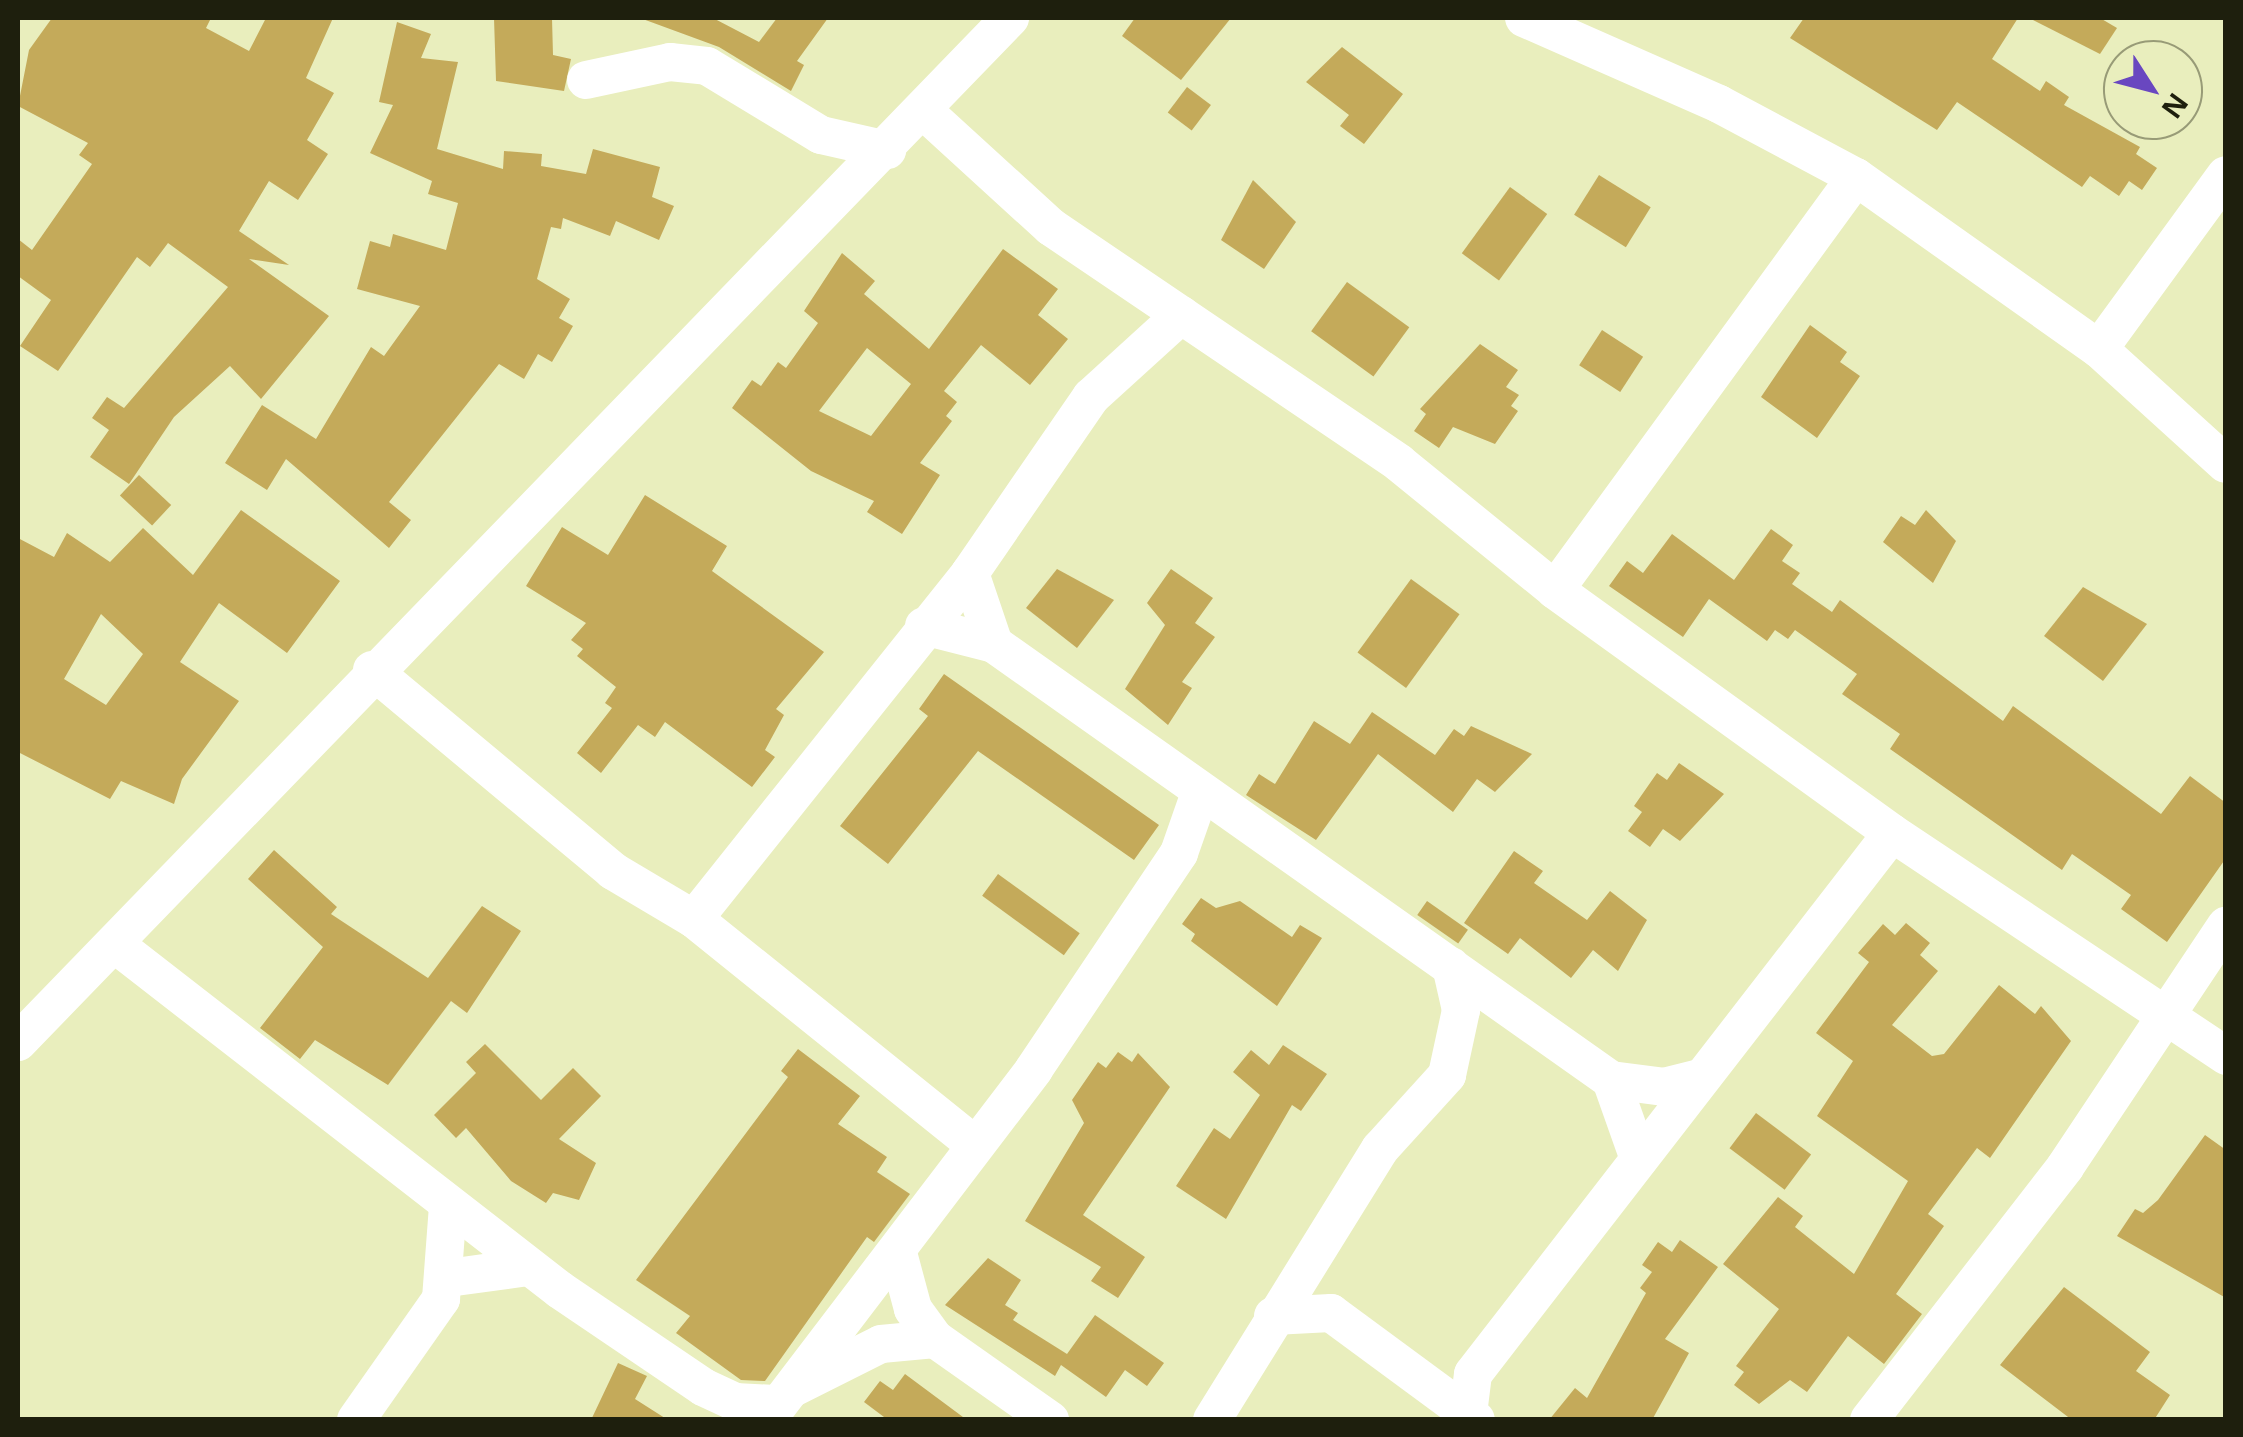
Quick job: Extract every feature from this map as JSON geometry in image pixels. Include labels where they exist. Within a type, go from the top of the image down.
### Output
[{"type":"street","points":[[18,1042],[116,945],[372,670],[926,112],[1010,18]]},
{"type":"street","points":[[1524,18],[1719,104],[1856,177],[2099,349],[2226,464]]},
{"type":"street","points":[[586,80],[670,62],[707,66],[822,135],[887,150]]},
{"type":"street","points":[[926,112],[1051,226],[1399,463],[1555,590],[1892,833],[2226,1056]]},
{"type":"street","points":[[2099,349],[2226,175]]},
{"type":"street","points":[[1555,590],[1856,177]]},
{"type":"street","points":[[694,919],[924,626],[970,574],[1091,397],[1181,314]]},
{"type":"street","points":[[970,574],[994,644]]},
{"type":"street","points":[[924,626],[994,644],[1198,796],[1452,966],[1612,1080],[1664,1087],[1701,1078]]},
{"type":"street","points":[[372,670],[613,870],[694,919],[975,1145]]},
{"type":"street","points":[[776,1405],[898,1252],[1179,853],[1198,796]]},
{"type":"street","points":[[1472,1416],[1473,1374],[1892,833]]},
{"type":"street","points":[[1869,1420],[2065,1167],[2226,926]]},
{"type":"street","points":[[116,945],[528,1266],[703,1386],[735,1402],[776,1405],[881,1344],[935,1339]]},
{"type":"street","points":[[1212,1420],[1380,1149],[1447,1074],[1457,1045],[1452,966]]},
{"type":"street","points":[[1457,1045],[1513,1010]]},
{"type":"street","points":[[1612,1080],[1639,1159]]},
{"type":"street","points":[[356,1420],[422,1332],[448,1278],[448,1206]]},
{"type":"street","points":[[898,1252],[913,1310],[935,1339],[1050,1420]]},
{"type":"street","points":[[448,1278],[528,1266]]},
{"type":"street","points":[[1273,1316],[1331,1314],[1472,1416]]},
{"type":"building","points":[[52,18],[211,18],[206,28],[249,51],[266,18],[333,18],[306,78],[334,93],[307,140],[328,154],[298,200],[269,181],[239,231],[289,265],[249,259],[329,316],[261,399],[230,366],[174,417],[129,484],[90,457],[109,430],[92,418],[107,397],[124,408],[228,287],[168,243],[150,267],[137,257],[58,371],[20,346],[51,300],[18,276],[18,239],[32,250],[92,164],[79,155],[88,143],[18,106],[29,50]]},
{"type":"building","points":[[494,18],[552,18],[553,55],[571,59],[564,91],[496,81]]},
{"type":"building","points":[[640,18],[713,18],[759,42],[777,18],[828,18],[797,61],[804,65],[791,91],[719,47]]},
{"type":"building","points":[[1135,18],[1231,18],[1181,80],[1122,36]]},
{"type":"building","points":[[1804,18],[2018,18],[1992,59],[2040,91],[2046,81],[2069,97],[2064,105],[2103,127],[2103,140],[2127,140],[2140,147],[2136,154],[2157,168],[2142,190],[2129,181],[2119,196],[2090,176],[2082,187],[1957,102],[1937,130],[1790,38]]},
{"type":"building","points":[[2029,18],[2100,18],[2117,28],[2109,40],[2103,40],[2100,54]]},
{"type":"building","points":[[397,22],[431,34],[421,58],[458,62],[437,149],[503,169],[504,151],[542,154],[541,166],[586,174],[593,149],[660,167],[652,197],[674,206],[659,240],[616,221],[610,236],[563,218],[561,229],[551,227],[537,279],[570,299],[559,318],[573,326],[552,362],[538,354],[524,379],[499,364],[389,502],[411,520],[389,548],[286,459],[267,490],[225,463],[262,405],[316,439],[371,347],[384,356],[420,306],[357,289],[370,241],[390,247],[393,234],[446,250],[458,203],[428,194],[432,181],[370,153],[393,105],[379,102]]},
{"type":"building","points":[[1342,47],[1403,94],[1364,144],[1340,126],[1349,115],[1306,82]]},
{"type":"building","points":[[1187,87],[1211,105],[1192,131],[1168,113]]},
{"type":"building","points":[[1599,175],[1651,207],[1626,247],[1574,215]]},
{"type":"building","points":[[1253,180],[1296,222],[1264,269],[1221,240]]},
{"type":"building","points":[[1510,187],[1547,214],[1499,280],[1462,253]]},
{"type":"building","points":[[1003,249],[1058,289],[1038,315],[1068,339],[1030,385],[981,345],[944,391],[957,402],[946,416],[952,421],[920,463],[940,475],[902,534],[867,512],[874,501],[811,471],[732,408],[752,380],[761,386],[778,362],[786,368],[818,323],[804,311],[842,253],[875,281],[864,294],[929,349]],"holes":[[[867,348],[911,384],[871,436],[819,411]]]},
{"type":"building","points":[[1347,282],[1409,327],[1373,377],[1311,331]]},
{"type":"building","points":[[1810,325],[1847,352],[1840,362],[1860,376],[1817,438],[1761,397]]},
{"type":"building","points":[[1602,330],[1643,357],[1620,392],[1579,365]]},
{"type":"building","points":[[1480,344],[1518,370],[1506,387],[1519,395],[1511,406],[1518,411],[1495,444],[1453,427],[1439,448],[1414,431],[1426,414],[1420,409]]},
{"type":"building","points":[[139,475],[171,505],[152,525],[120,495]]},
{"type":"building","points":[[645,495],[727,546],[712,571],[824,652],[776,709],[784,715],[765,750],[775,757],[752,787],[665,722],[655,737],[638,725],[601,773],[577,753],[612,708],[605,703],[616,687],[577,656],[583,649],[571,640],[586,623],[526,586],[562,527],[608,555]]},
{"type":"building","points":[[241,510],[340,581],[287,653],[219,603],[180,662],[239,701],[182,779],[174,804],[121,781],[110,799],[18,752],[18,538],[54,557],[67,533],[110,562],[143,528],[193,575]],"holes":[[[101,614],[143,654],[106,705],[64,679]]]},
{"type":"building","points":[[1926,510],[1956,541],[1933,583],[1883,542],[1901,516],[1915,525]]},
{"type":"building","points":[[1771,529],[1793,545],[1782,561],[1800,573],[1792,584],[1832,612],[1840,600],[2003,721],[2013,706],[2161,814],[2190,776],[2226,803],[2226,858],[2167,942],[2121,909],[2131,895],[2072,854],[2062,870],[1890,749],[1900,734],[1842,694],[1857,674],[1795,630],[1788,639],[1775,630],[1767,641],[1709,599],[1683,637],[1609,586],[1627,561],[1643,573],[1672,534],[1734,580]]},
{"type":"building","points":[[1057,569],[1114,600],[1077,648],[1026,608]]},
{"type":"building","points":[[1171,569],[1213,598],[1195,623],[1215,637],[1182,682],[1192,688],[1168,725],[1125,689],[1165,625],[1147,603]]},
{"type":"building","points":[[1411,579],[1460,614],[1406,688],[1358,653]]},
{"type":"building","points":[[2083,587],[2147,624],[2103,681],[2044,636]]},
{"type":"building","points":[[944,674],[1159,825],[1134,860],[978,751],[888,864],[840,826],[928,716],[919,709]]},
{"type":"building","points":[[1372,712],[1435,755],[1454,729],[1464,736],[1471,726],[1532,754],[1495,792],[1477,779],[1453,812],[1378,754],[1316,840],[1246,795],[1259,774],[1275,784],[1314,721],[1350,744]]},
{"type":"building","points":[[1679,763],[1724,794],[1680,841],[1663,829],[1650,847],[1628,831],[1642,812],[1634,806],[1657,773],[1667,780]]},
{"type":"building","points":[[274,850],[337,907],[331,914],[428,978],[482,906],[521,931],[467,1013],[451,1001],[388,1085],[315,1040],[300,1059],[260,1028],[323,947],[248,879]]},
{"type":"building","points":[[1514,851],[1543,871],[1534,883],[1587,920],[1610,891],[1647,920],[1618,971],[1593,950],[1571,978],[1520,938],[1508,954],[1464,923]]},
{"type":"building","points":[[998,874],[1080,933],[1064,955],[982,896]]},
{"type":"building","points":[[1201,898],[1216,908],[1240,901],[1292,937],[1300,925],[1322,938],[1277,1006],[1191,941],[1195,934],[1182,924]]},
{"type":"building","points":[[1427,901],[1468,930],[1458,944],[1417,915]]},
{"type":"building","points":[[1906,923],[1930,943],[1920,955],[1938,971],[1892,1025],[1932,1056],[1944,1054],[1999,985],[2035,1014],[2041,1006],[2071,1041],[1990,1158],[1977,1148],[1928,1214],[1944,1226],[1896,1294],[1922,1314],[1884,1364],[1848,1336],[1807,1392],[1790,1380],[1759,1404],[1734,1385],[1744,1372],[1736,1366],[1779,1309],[1723,1264],[1778,1197],[1803,1216],[1795,1227],[1854,1274],[1908,1181],[1817,1116],[1853,1061],[1816,1033],[1869,962],[1858,953],[1883,924],[1895,935]]},
{"type":"building","points":[[485,1044],[541,1100],[573,1068],[601,1096],[559,1139],[596,1163],[579,1200],[553,1193],[546,1203],[511,1181],[466,1128],[456,1138],[434,1115],[476,1073],[466,1062]]},
{"type":"building","points":[[1283,1045],[1327,1074],[1301,1111],[1292,1105],[1226,1219],[1176,1186],[1214,1128],[1230,1139],[1260,1095],[1233,1072],[1251,1050],[1269,1065]]},
{"type":"building","points":[[798,1049],[860,1096],[838,1124],[887,1157],[877,1172],[910,1194],[874,1242],[867,1237],[765,1381],[741,1380],[676,1333],[690,1316],[636,1280],[788,1077],[781,1071]]},
{"type":"building","points":[[1118,1052],[1132,1062],[1138,1053],[1170,1087],[1083,1215],[1145,1257],[1118,1298],[1091,1281],[1101,1267],[1025,1221],[1084,1123],[1072,1100],[1098,1062],[1106,1068]]},
{"type":"building","points":[[1756,1113],[1811,1155],[1785,1190],[1730,1148]]},
{"type":"building","points":[[2205,1135],[2226,1150],[2226,1298],[2117,1236],[2135,1209],[2143,1213],[2158,1200]]},
{"type":"building","points":[[1680,1240],[1718,1267],[1665,1339],[1689,1353],[1652,1420],[1549,1420],[1575,1388],[1587,1398],[1646,1293],[1640,1288],[1652,1272],[1642,1265],[1658,1242],[1672,1252]]},
{"type":"building","points":[[988,1258],[1021,1280],[1005,1305],[1018,1313],[1013,1320],[1067,1354],[1095,1315],[1164,1363],[1147,1386],[1125,1370],[1106,1397],[1061,1365],[1055,1376],[945,1305]]},
{"type":"building","points":[[2064,1287],[2150,1352],[2136,1371],[2170,1395],[2154,1420],[2072,1420],[2000,1365]]},
{"type":"building","points":[[618,1363],[647,1376],[635,1399],[668,1420],[591,1420]]},
{"type":"building","points":[[905,1374],[967,1420],[888,1420],[864,1402],[880,1381],[893,1390]]}]
